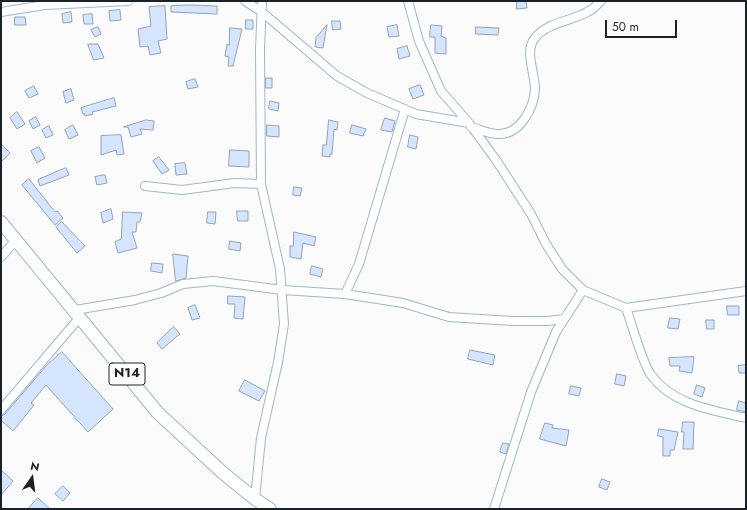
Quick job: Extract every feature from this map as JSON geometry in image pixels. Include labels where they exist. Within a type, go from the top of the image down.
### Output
[{"type":"main road","name":"N14","points":[[1,222],[158,413],[223,473],[263,506]]},
{"type":"street","points":[[1,12],[45,5],[128,1]]},
{"type":"street","points":[[245,1],[262,12],[337,76],[367,93],[416,114],[470,125],[498,134],[511,131],[524,122],[530,107],[535,90],[531,53],[533,39],[542,31],[590,11],[601,1]]},
{"type":"street","points":[[262,1],[260,48],[261,184],[280,269],[284,324],[278,362],[261,438],[263,506]]},
{"type":"street","points":[[408,1],[419,40],[441,91],[470,125],[496,160],[531,214],[562,269],[583,290],[626,308],[746,291]]},
{"type":"street","points":[[345,294],[359,264],[405,109]]},
{"type":"street","points":[[144,186],[182,190],[235,183],[261,184]]},
{"type":"street","points":[[1,257],[16,240]]},
{"type":"street","points":[[1,410],[78,314],[161,293],[184,284],[213,281],[282,290],[345,294],[403,303],[449,317],[513,321],[548,321],[564,319]]},
{"type":"street","points":[[494,509],[531,392],[556,332],[583,290]]},
{"type":"street","points":[[626,308],[650,374],[667,392],[690,404],[746,418]]},
{"type":"building","points":[[517,1],[526,1],[527,8],[517,9]]},
{"type":"building","points":[[165,6],[167,39],[158,41],[161,53],[150,55],[148,46],[140,47],[138,29],[151,26],[149,7]]},
{"type":"building","points":[[171,6],[217,6],[217,14],[171,12]]},
{"type":"building","points":[[120,10],[121,20],[110,21],[109,11]]},
{"type":"building","points":[[71,12],[72,22],[63,23],[62,14]]},
{"type":"building","points":[[92,14],[93,24],[84,24],[83,15]]},
{"type":"building","points":[[15,17],[25,17],[26,25],[15,25]]},
{"type":"building","points":[[246,20],[253,20],[253,29],[246,29]]},
{"type":"building","points":[[332,21],[340,21],[341,29],[333,30]]},
{"type":"building","points":[[327,25],[323,48],[315,47],[316,38]]},
{"type":"building","points":[[397,25],[399,36],[389,37],[387,27]]},
{"type":"building","points":[[431,25],[442,26],[441,36],[446,38],[446,54],[435,53],[435,37],[430,37]]},
{"type":"building","points":[[98,27],[101,34],[95,37],[91,30]]},
{"type":"building","points":[[476,27],[499,28],[498,35],[476,34]]},
{"type":"building","points":[[230,28],[242,29],[233,66],[228,66],[229,57],[225,56],[227,44],[229,45]]},
{"type":"building","points":[[88,44],[98,44],[104,58],[94,60]]},
{"type":"building","points":[[407,46],[410,56],[399,59],[397,49]]},
{"type":"building","points":[[266,78],[272,78],[272,88],[266,88]]},
{"type":"building","points":[[195,79],[198,87],[188,89],[186,82]]},
{"type":"building","points":[[420,85],[424,95],[413,99],[409,89]]},
{"type":"building","points":[[34,86],[38,94],[29,98],[25,91]]},
{"type":"building","points":[[71,89],[74,100],[66,103],[63,92]]},
{"type":"building","points":[[114,98],[116,106],[92,112],[93,114],[85,116],[84,113],[83,114],[81,108]]},
{"type":"building","points":[[270,101],[279,103],[278,111],[269,109]]},
{"type":"building","points":[[17,112],[25,124],[17,129],[10,118]]},
{"type":"building","points":[[36,117],[40,125],[33,129],[29,121]]},
{"type":"building","points":[[385,118],[395,121],[392,132],[381,130]]},
{"type":"building","points":[[146,120],[154,121],[153,130],[140,129],[142,134],[131,137],[128,127],[124,127]]},
{"type":"building","points":[[329,120],[338,122],[337,130],[334,129],[332,154],[330,154],[330,157],[322,156],[323,145],[326,145]]},
{"type":"building","points":[[73,125],[78,135],[69,139],[65,130]]},
{"type":"building","points":[[267,125],[279,126],[279,137],[267,136]]},
{"type":"building","points":[[352,125],[366,129],[363,136],[350,133]]},
{"type":"building","points":[[49,126],[53,135],[46,138],[42,130]]},
{"type":"building","points":[[121,135],[124,154],[117,155],[116,150],[101,155],[101,136]]},
{"type":"building","points":[[410,135],[418,137],[416,149],[408,147]]},
{"type":"building","points":[[1,144],[10,153],[1,162]]},
{"type":"building","points":[[39,147],[45,158],[37,163],[31,151]]},
{"type":"building","points":[[230,150],[249,151],[249,167],[229,166]]},
{"type":"building","points":[[159,157],[169,170],[162,174],[153,161]]},
{"type":"building","points":[[185,163],[187,174],[176,175],[175,164]]},
{"type":"building","points":[[66,168],[69,175],[40,186],[38,180]]},
{"type":"building","points":[[105,175],[107,183],[97,185],[95,177]]},
{"type":"building","points":[[29,179],[55,212],[57,211],[63,218],[55,225],[22,185]]},
{"type":"building","points":[[294,187],[302,188],[300,196],[293,195]]},
{"type":"building","points":[[111,209],[113,219],[103,223],[101,213]]},
{"type":"building","points":[[237,211],[248,211],[248,221],[238,221]]},
{"type":"building","points":[[123,212],[142,213],[140,222],[137,222],[136,232],[132,232],[137,248],[118,253],[115,242],[121,239]]},
{"type":"building","points":[[208,212],[216,212],[215,224],[207,223]]},
{"type":"building","points":[[62,222],[85,246],[77,253],[56,227]]},
{"type":"building","points":[[294,232],[316,237],[314,246],[303,243],[301,259],[290,257],[290,246],[293,246]]},
{"type":"building","points":[[230,241],[241,243],[240,251],[229,249]]},
{"type":"building","points":[[173,254],[188,256],[186,278],[176,281]]},
{"type":"building","points":[[152,263],[163,264],[162,273],[151,271]]},
{"type":"building","points":[[312,266],[323,269],[321,277],[310,274]]},
{"type":"building","points":[[228,296],[245,297],[243,319],[234,318],[235,304],[228,304]]},
{"type":"building","points":[[195,305],[200,318],[192,320],[188,308]]},
{"type":"building","points":[[727,306],[739,306],[739,315],[728,315]]},
{"type":"building","points":[[670,318],[680,319],[678,329],[668,328]]},
{"type":"building","points":[[706,320],[714,320],[714,329],[707,329]]},
{"type":"building","points":[[174,327],[180,334],[162,349],[157,343]]},
{"type":"building","points":[[470,350],[495,355],[493,365],[468,359]]},
{"type":"building","points":[[62,352],[113,409],[88,432],[46,385],[31,403],[34,405],[13,431],[1,420],[1,416],[5,414],[46,366]]},
{"type":"building","points":[[694,357],[692,373],[679,371],[680,366],[670,366],[669,358]]},
{"type":"building","points":[[746,365],[746,373],[739,373],[738,366]]},
{"type":"building","points":[[617,374],[626,376],[624,386],[615,384]]},
{"type":"building","points":[[245,380],[265,391],[259,401],[239,391]]},
{"type":"building","points":[[697,385],[705,388],[702,397],[694,394]]},
{"type":"building","points":[[571,386],[581,388],[579,396],[569,394]]},
{"type":"building","points":[[739,401],[746,403],[746,412],[737,410]]},
{"type":"building","points":[[683,422],[694,422],[693,449],[683,449]]},
{"type":"building","points":[[545,423],[553,425],[552,428],[569,430],[566,446],[540,439]]},
{"type":"building","points":[[659,429],[678,432],[674,450],[670,450],[670,456],[663,456],[663,437],[658,436]]},
{"type":"building","points":[[503,443],[509,444],[506,454],[500,452]]},
{"type":"building","points":[[1,470],[13,481],[1,495]]},
{"type":"building","points":[[602,479],[610,482],[607,490],[599,487]]},
{"type":"building","points":[[63,486],[70,493],[63,501],[55,494]]},
{"type":"building","points":[[38,498],[50,509],[28,509]]}]
